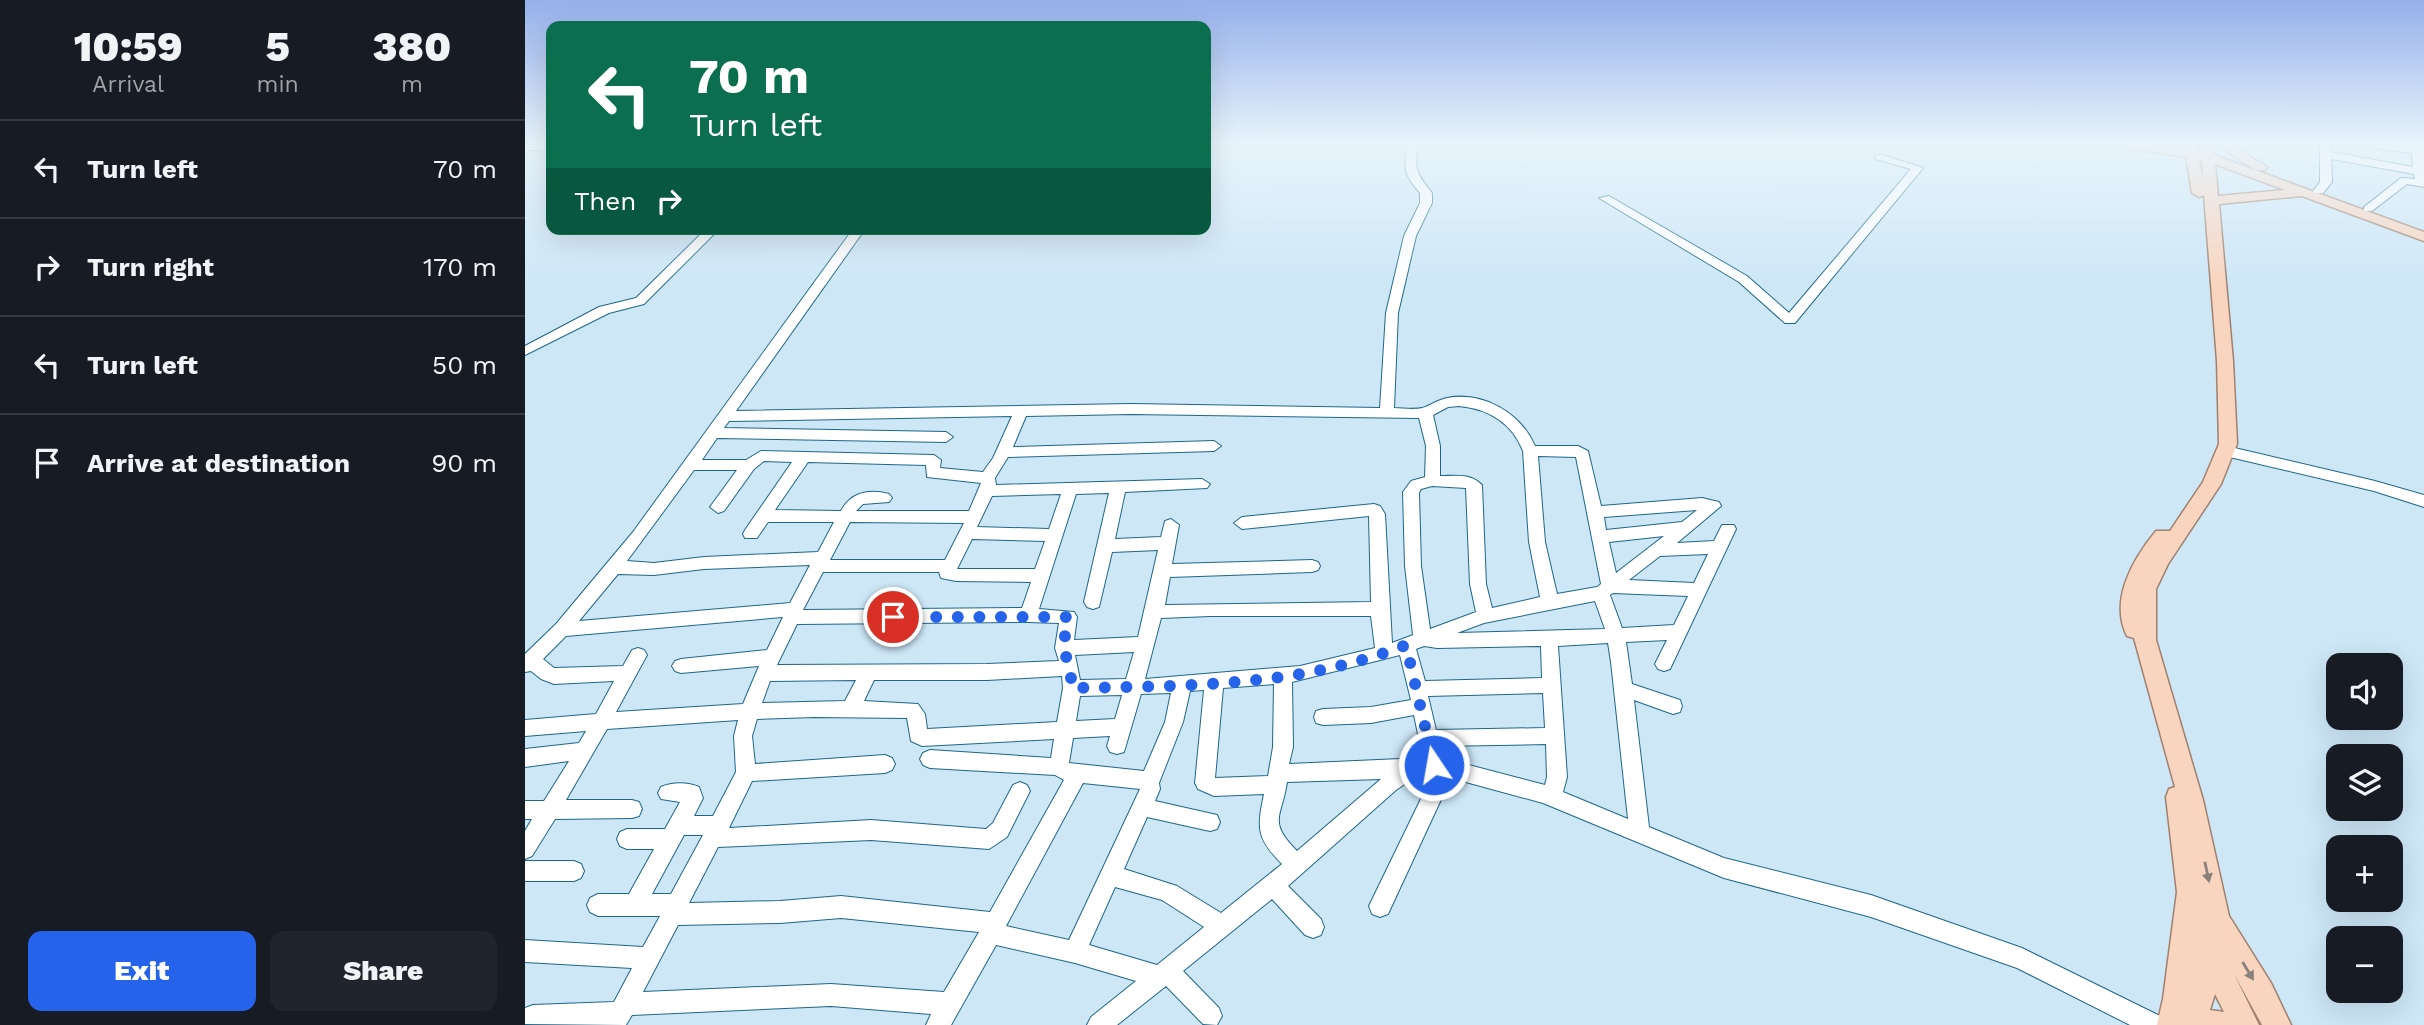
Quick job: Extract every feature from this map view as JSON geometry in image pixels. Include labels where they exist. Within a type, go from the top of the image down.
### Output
[{"type":"main road","points":[[2171,1025],[2177,999],[2190,892],[2181,804],[2141,669],[2130,601],[2145,559],[2168,530],[2211,462],[2220,424],[2198,192]]},
{"type":"main road","points":[[2208,192],[2225,360],[2228,444],[2212,484],[2160,560],[2146,589],[2143,619],[2145,640],[2191,800],[2216,918],[2211,958],[2194,1025],[2220,1025]]},
{"type":"main road","points":[[2210,201],[2313,192],[2368,209],[2424,231]]},
{"type":"main road","points":[[2313,192],[2424,237]]},
{"type":"main road","points":[[2190,892],[2216,918],[2277,1025]]},
{"type":"main road","points":[[2186,926],[2211,958],[2245,1025]]},
{"type":"street","points":[[1387,413],[1392,313],[1410,236],[1426,203],[1425,192]]},
{"type":"street","points":[[1605,198],[1743,279],[1790,320],[1897,192]]},
{"type":"street","points":[[2368,209],[2390,192]]},
{"type":"street","points":[[525,351],[604,310],[640,301],[707,235]]},
{"type":"street","points":[[628,673],[554,676],[528,662],[562,629],[614,567],[855,235]]},
{"type":"street","points":[[726,416],[1131,409],[1425,413],[1436,404],[1450,401],[1485,407],[1517,427],[1530,451],[1537,542],[1549,602]]},
{"type":"street","points":[[1021,411],[947,573],[1041,576]]},
{"type":"street","points":[[959,412],[934,460],[932,473],[987,484],[1070,489],[1202,485]]},
{"type":"street","points":[[1425,413],[1433,442],[1433,481]]},
{"type":"street","points":[[712,433],[946,437]]},
{"type":"street","points":[[1002,452],[1214,446]]},
{"type":"street","points":[[1530,451],[1578,451],[1583,454],[1599,537],[1605,590],[1616,636],[1640,833]]},
{"type":"street","points":[[2226,451],[2375,486],[2424,501]]},
{"type":"street","points":[[718,507],[749,465],[761,456],[934,460]]},
{"type":"street","points":[[751,534],[804,456]]},
{"type":"street","points":[[689,465],[749,465]]},
{"type":"street","points":[[1380,906],[1440,767],[1428,738],[1414,641],[1411,492],[1416,485],[1433,481],[1465,481],[1474,485],[1478,584],[1485,616]]},
{"type":"street","points":[[1093,602],[1118,488]]},
{"type":"street","points":[[1028,615],[1070,489]]},
{"type":"street","points":[[620,1014],[746,773],[743,736],[749,710],[793,613],[856,500],[884,498]]},
{"type":"street","points":[[1593,512],[1712,504],[1711,509],[1605,590]]},
{"type":"street","points":[[1242,523],[1374,510],[1377,514],[1384,653]]},
{"type":"street","points":[[764,516],[974,517]]},
{"type":"street","points":[[1117,746],[1154,612],[1171,525]]},
{"type":"street","points":[[1599,537],[1688,526]]},
{"type":"street","points":[[1664,664],[1728,529]]},
{"type":"street","points":[[966,533],[1055,535]]},
{"type":"street","points":[[1105,547],[1168,543]]},
{"type":"street","points":[[1656,550],[1719,547]]},
{"type":"street","points":[[614,567],[654,569],[705,563],[820,562],[949,566]]},
{"type":"street","points":[[1164,571],[1313,566]]},
{"type":"street","points":[[1072,688],[1182,685],[1283,675],[1384,653],[1485,616],[1605,590],[1699,590]]},
{"type":"street","points":[[1154,612],[1380,608]]},
{"type":"street","points":[[562,629],[793,613],[1068,617],[1063,648],[1070,668],[1072,688],[1063,730],[1068,770],[994,928],[938,1025]]},
{"type":"street","points":[[1414,641],[1549,639],[1679,632]]},
{"type":"street","points":[[1549,639],[1557,777],[1552,796]]},
{"type":"street","points":[[1063,648],[1145,644]]},
{"type":"street","points":[[525,849],[551,810],[638,655]]},
{"type":"street","points":[[681,666],[768,665],[869,673],[1070,668]]},
{"type":"street","points":[[851,709],[869,673]]},
{"type":"street","points":[[1279,781],[1283,747],[1283,675]]},
{"type":"street","points":[[1214,682],[1205,783],[1214,787],[1279,781]]},
{"type":"street","points":[[1075,952],[1150,789],[1149,783],[1174,722],[1182,685]]},
{"type":"street","points":[[1323,717],[1371,715],[1420,697],[1551,685]]},
{"type":"street","points":[[1623,689],[1673,706]]},
{"type":"street","points":[[525,727],[749,710],[851,709],[911,710],[916,714],[918,736],[922,738],[1122,727]]},
{"type":"street","points":[[1428,738],[1555,736]]},
{"type":"street","points":[[525,758],[585,751]]},
{"type":"street","points":[[930,759],[1068,770],[1149,783]]},
{"type":"street","points":[[746,773],[885,764]]},
{"type":"street","points":[[1296,864],[1270,835],[1268,826],[1280,774],[1440,767],[1552,796],[1724,868],[1871,905],[2022,959],[2154,1025]]},
{"type":"street","points":[[1110,1022],[1389,784],[1411,769]]},
{"type":"street","points":[[627,839],[675,832],[871,830],[989,839],[1000,830],[1020,791]]},
{"type":"street","points":[[635,905],[693,798],[692,793],[668,793]]},
{"type":"street","points":[[1142,807],[1210,822]]},
{"type":"street","points":[[525,810],[632,809]]},
{"type":"street","points":[[525,871],[574,871]]},
{"type":"street","points":[[1110,876],[1168,889],[1187,900],[1221,927]]},
{"type":"street","points":[[1273,885],[1313,927]]},
{"type":"street","points":[[597,905],[780,912],[841,907],[994,928],[1164,974],[1211,1016]]},
{"type":"street","points":[[525,951],[649,958]]},
{"type":"street","points":[[533,1016],[620,1014],[831,995],[950,1004]]},
{"type":"route","points":[[893,617],[1064,615],[1069,621],[1063,648],[1070,668],[1072,688],[1161,686],[1300,674],[1406,645],[1434,765]]}]
